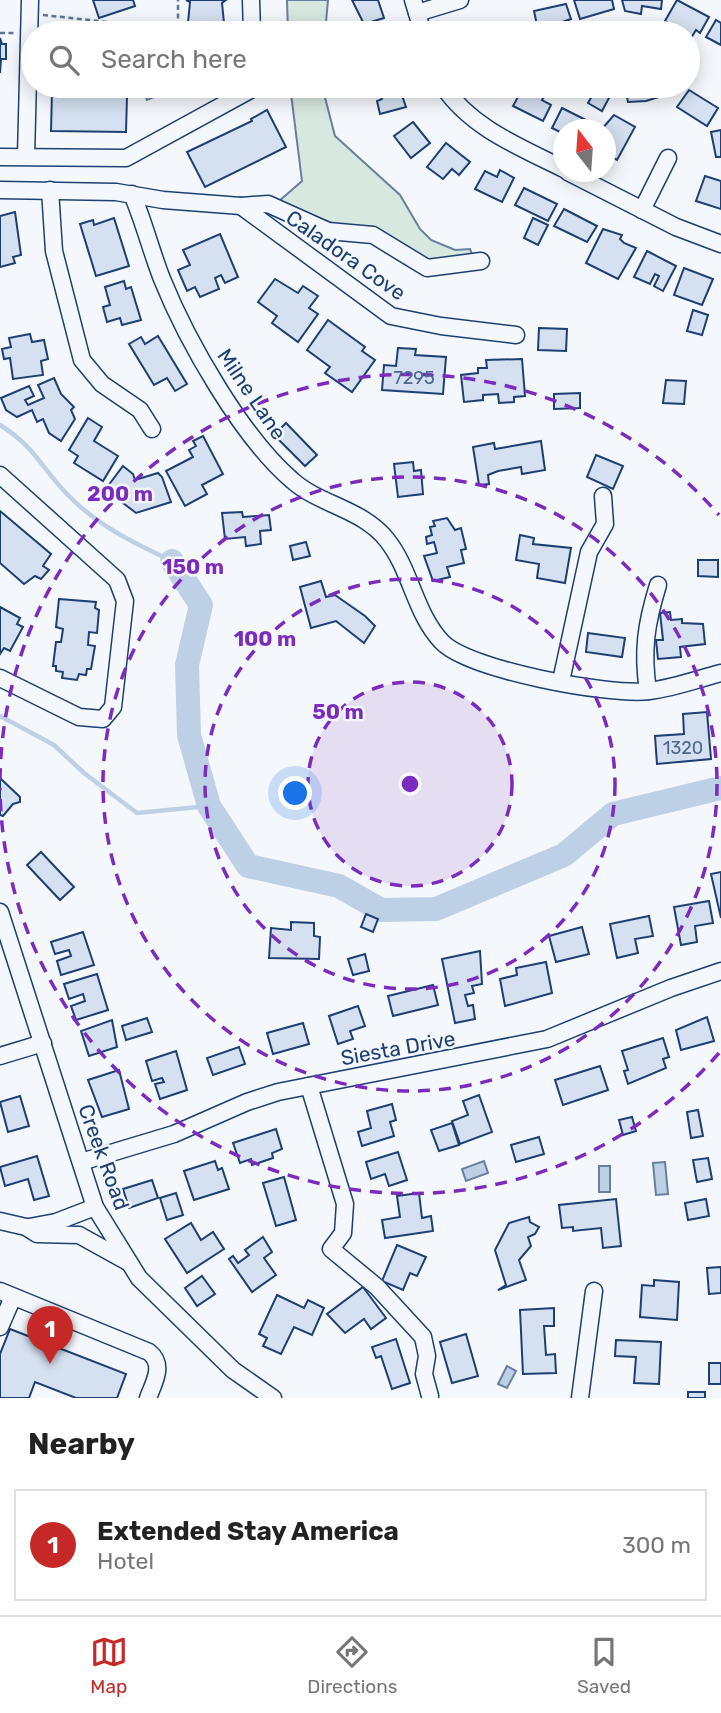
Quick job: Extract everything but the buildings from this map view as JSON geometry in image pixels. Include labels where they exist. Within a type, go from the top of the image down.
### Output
[{"type":"street","points":[[251,0],[252,21]]},
{"type":"street","points":[[415,7],[460,0]]},
{"type":"street","points":[[26,156],[28,98]]},
{"type":"street","points":[[0,156],[126,158],[236,98]]},
{"type":"street","points":[[455,98],[494,133],[553,163]]},
{"type":"street","points":[[642,209],[668,158]]},
{"type":"street","points":[[588,182],[676,227],[721,244]]},
{"type":"street","points":[[0,190],[132,194],[241,206],[268,204],[328,231],[373,235],[427,268],[481,261]]},
{"type":"street","points":[[50,190],[54,251],[82,360],[102,384],[140,410],[152,429]]},
{"type":"street","name":"Milne Lane","points":[[132,194],[172,302],[223,394],[259,446],[295,483],[355,514],[387,540],[430,625],[453,652],[477,662],[561,681],[648,691],[721,673]]},
{"type":"street","name":"Caladora Cove","points":[[241,206],[391,316],[441,326],[516,335]]},
{"type":"street","points":[[0,475],[117,580],[125,601],[113,707],[108,716],[96,721],[79,718],[0,678]]},
{"type":"street","points":[[561,681],[589,552],[605,524],[603,496]]},
{"type":"street","points":[[648,691],[643,661],[644,641],[658,585]]},
{"type":"street","name":"Creek Road","points":[[2,921],[95,1207],[139,1278],[206,1346],[233,1370],[272,1398]]},
{"type":"street","name":"Siesta Drive","points":[[81,1162],[174,1134],[247,1102],[309,1086],[514,1048],[547,1039],[671,988],[721,971]]},
{"type":"street","points":[[0,1056],[43,1043]]},
{"type":"street","points":[[309,1086],[345,1204],[343,1233],[331,1249],[377,1287],[423,1337],[427,1356],[424,1374],[430,1396]]},
{"type":"street","points":[[26,1227],[56,1222],[95,1207]]},
{"type":"street","points":[[0,1221],[26,1227],[37,1234],[79,1235],[126,1261]]},
{"type":"street","points":[[580,1398],[594,1292]]},
{"type":"street","points":[[0,1327],[7,1294],[149,1352],[156,1357],[159,1370],[148,1398]]},
{"type":"path","points":[[178,0],[178,21]]},
{"type":"path","points":[[30,7],[103,21]]},
{"type":"shaded area","points":[[287,0],[328,0],[326,21],[288,21]]},
{"type":"shaded area","points":[[292,98],[325,98],[335,136],[400,195],[420,229],[431,240],[455,250],[470,249],[472,254],[440,265],[278,202],[302,181]]},
{"type":"water","points":[[484,1161],[488,1173],[466,1181],[462,1169]]},
{"type":"water","points":[[665,1162],[668,1194],[656,1195],[653,1163]]},
{"type":"water","points":[[599,1166],[610,1166],[610,1192],[599,1192]]},
{"type":"water","points":[[507,1366],[516,1371],[507,1388],[498,1384]]},
{"type":"waterway","points":[[0,425],[22,442],[61,488],[94,518],[172,561]]},
{"type":"waterway","points":[[172,561],[201,605],[187,665],[189,735],[209,806],[248,866],[339,886],[381,910],[436,909],[564,855],[613,814],[721,788]]},
{"type":"waterway","points":[[0,716],[54,745],[84,773],[137,813],[209,806]]},
{"type":"place","name":"Extended Stay America","points":[[50,1364]]}]
